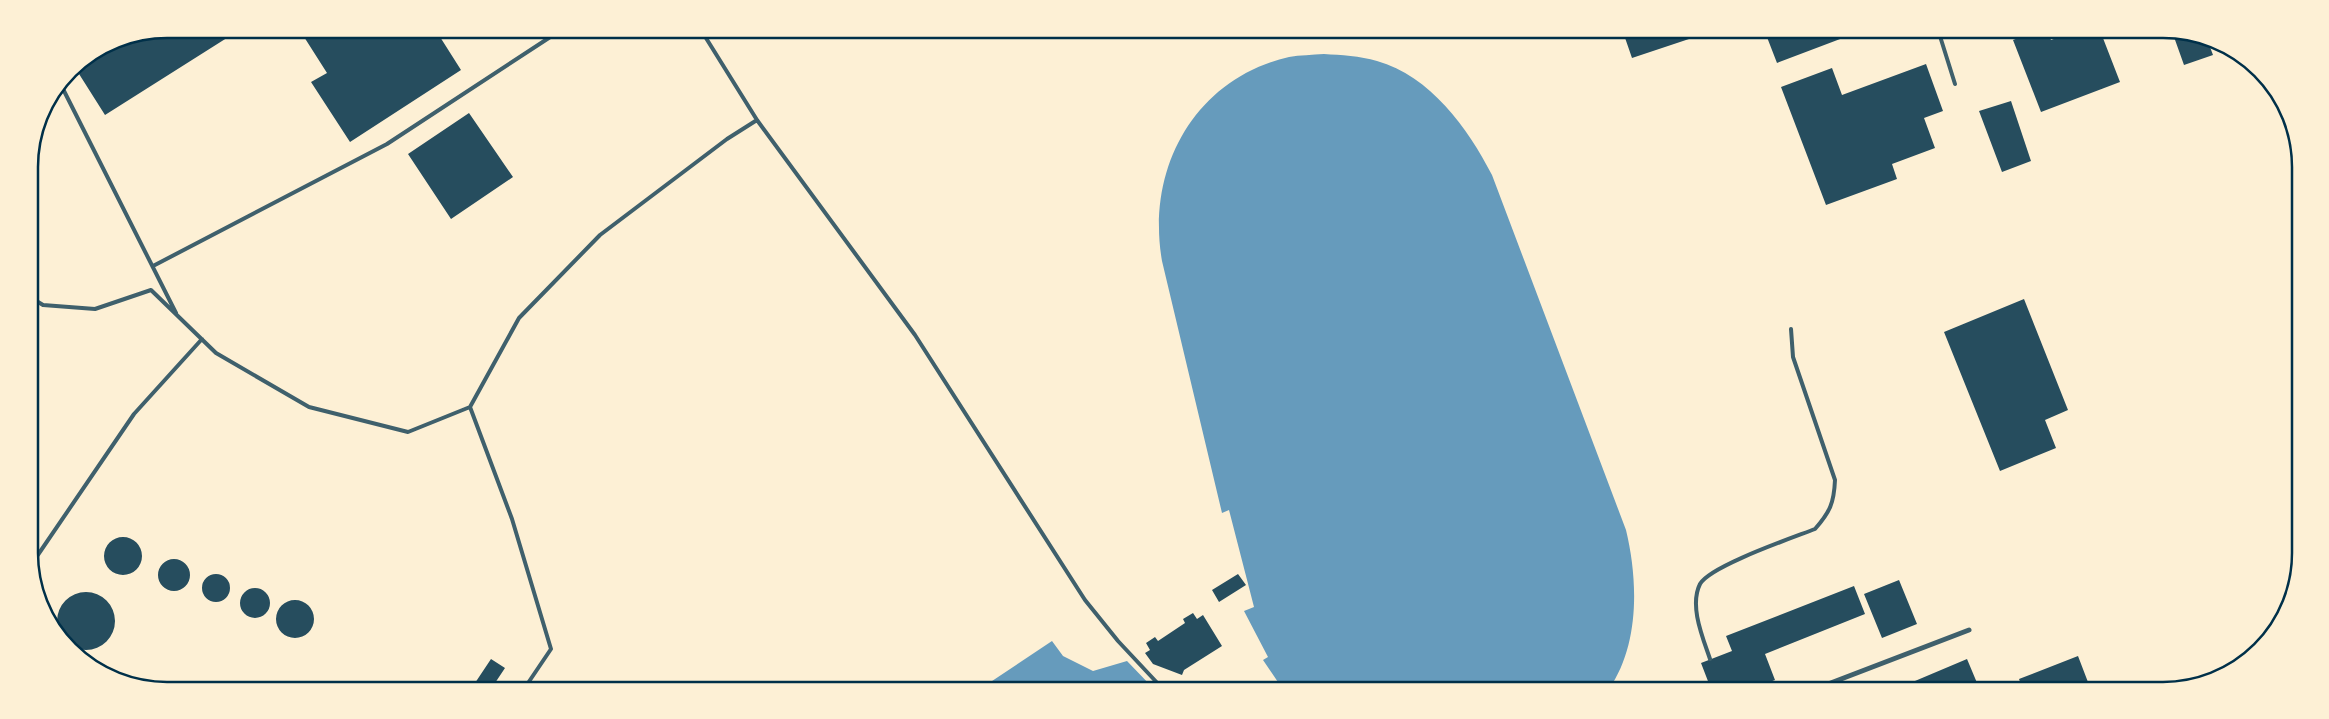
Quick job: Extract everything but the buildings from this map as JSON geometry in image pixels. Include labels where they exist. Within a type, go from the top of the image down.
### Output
[{"type":"street","points":[[1835,681],[1969,630]]},
{"type":"lane","points":[[153,266],[387,144],[549,38]]},
{"type":"lane","points":[[706,38],[757,120],[915,335],[1085,600],[1118,641],[1156,682]]},
{"type":"lane","points":[[1941,38],[1955,84]]},
{"type":"lane","points":[[63,89],[178,316]]},
{"type":"lane","points":[[38,302],[43,305],[95,309],[150,290],[216,353],[309,408],[408,432],[470,407],[519,318],[600,235],[727,140],[757,120]]},
{"type":"lane","points":[[1710,659],[1702,636],[1696,603],[1700,583],[1716,569],[1814,529],[1826,516],[1834,500],[1835,480],[1793,357],[1791,329]]},
{"type":"lane","points":[[38,555],[134,414],[202,339]]},
{"type":"lane","points":[[470,407],[512,519],[551,649],[529,682]]},
{"type":"water","points":[[1324,54],[1377,61],[1396,68],[1414,79],[1430,91],[1459,122],[1492,175],[1626,530],[1633,570],[1634,611],[1626,652],[1613,681],[1278,681],[1263,660],[1268,657],[1244,611],[1254,607],[1229,510],[1222,513],[1162,261],[1159,227],[1162,193],[1170,162],[1184,133],[1203,107],[1227,85],[1256,68],[1289,57]]},
{"type":"water","points":[[1052,641],[1063,656],[1093,671],[1127,661],[1147,682],[991,682]]}]
